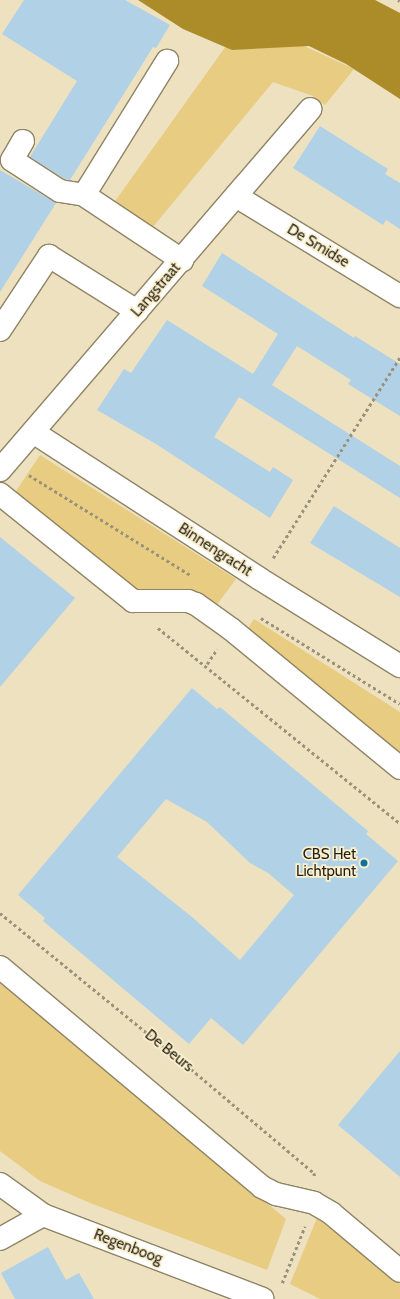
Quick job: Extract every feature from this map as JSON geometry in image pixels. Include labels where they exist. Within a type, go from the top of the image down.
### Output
[{"type":"street","points":[[84,195],[167,61]]},
{"type":"street","name":"Langstraat","points":[[2,463],[33,432],[311,109]]},
{"type":"street","points":[[23,140],[12,160],[60,191],[84,195],[182,260]]},
{"type":"street","name":"De Smidse","points":[[236,196],[400,296]]},
{"type":"street","points":[[0,330],[49,256],[137,311]]},
{"type":"street","name":"Binnengracht","points":[[33,432],[260,579],[400,666]]},
{"type":"street","points":[[0,494],[133,601],[188,601],[230,629],[400,768]]},
{"type":"street","points":[[0,967],[262,1187],[276,1194],[314,1203],[330,1213],[400,1271]]},
{"type":"street","name":"Regenboog","points":[[0,1184],[43,1215],[263,1299]]},
{"type":"street","points":[[0,1239],[43,1215]]},
{"type":"path","points":[[260,579],[400,357]]},
{"type":"path","points":[[133,601],[155,625],[207,664],[400,823]]},
{"type":"path","points":[[207,664],[230,629]]},
{"type":"path","name":"De Beurs","points":[[0,913],[314,1173],[314,1203],[282,1284]]},
{"type":"shaded area","points":[[138,0],[375,0],[400,13],[400,99],[346,64],[309,46],[232,50],[183,29]]},
{"type":"shaded area","points":[[302,45],[354,69],[325,105],[313,96],[273,82],[152,228],[113,204],[226,46],[232,50]]},
{"type":"shaded area","points":[[40,455],[236,579],[216,606],[136,596],[12,497]]},
{"type":"shaded area","points":[[254,619],[400,712],[400,757],[245,633]]},
{"type":"shaded area","points":[[0,982],[286,1219],[267,1270],[90,1203],[40,1181],[0,1151]]},
{"type":"shaded area","points":[[317,1218],[400,1284],[400,1299],[320,1299],[290,1284]]},
{"type":"building","points":[[24,0],[125,0],[170,25],[156,48],[153,47],[70,180],[65,179],[30,157],[77,81],[2,34]]},
{"type":"building","points":[[320,126],[388,169],[385,174],[400,183],[400,229],[386,220],[383,225],[293,168]]},
{"type":"building","points":[[0,170],[56,203],[0,292]]},
{"type":"building","points":[[222,253],[354,338],[355,336],[400,364],[400,416],[348,384],[351,380],[297,346],[272,385],[400,466],[400,498],[239,397],[214,437],[270,472],[273,467],[293,480],[270,518],[156,444],[97,410],[124,369],[131,373],[167,320],[253,374],[278,334],[202,286]]},
{"type":"building","points":[[334,506],[400,548],[400,597],[310,543]]},
{"type":"building","points":[[0,537],[75,598],[0,687]]},
{"type":"building","points":[[192,688],[217,709],[220,707],[368,831],[366,834],[398,861],[243,1045],[211,1018],[189,1044],[43,921],[45,918],[18,895]],"holes":[[[166,799],[207,822],[250,863],[268,873],[294,895],[240,960],[192,917],[117,857]]]},
{"type":"building","points":[[400,1051],[400,1177],[338,1125]]},
{"type":"building","points":[[48,1247],[66,1280],[79,1273],[94,1299],[15,1299],[1,1273]]},
{"type":"place","name":"CBS Het Lichtpunt","points":[[364,863]]}]
